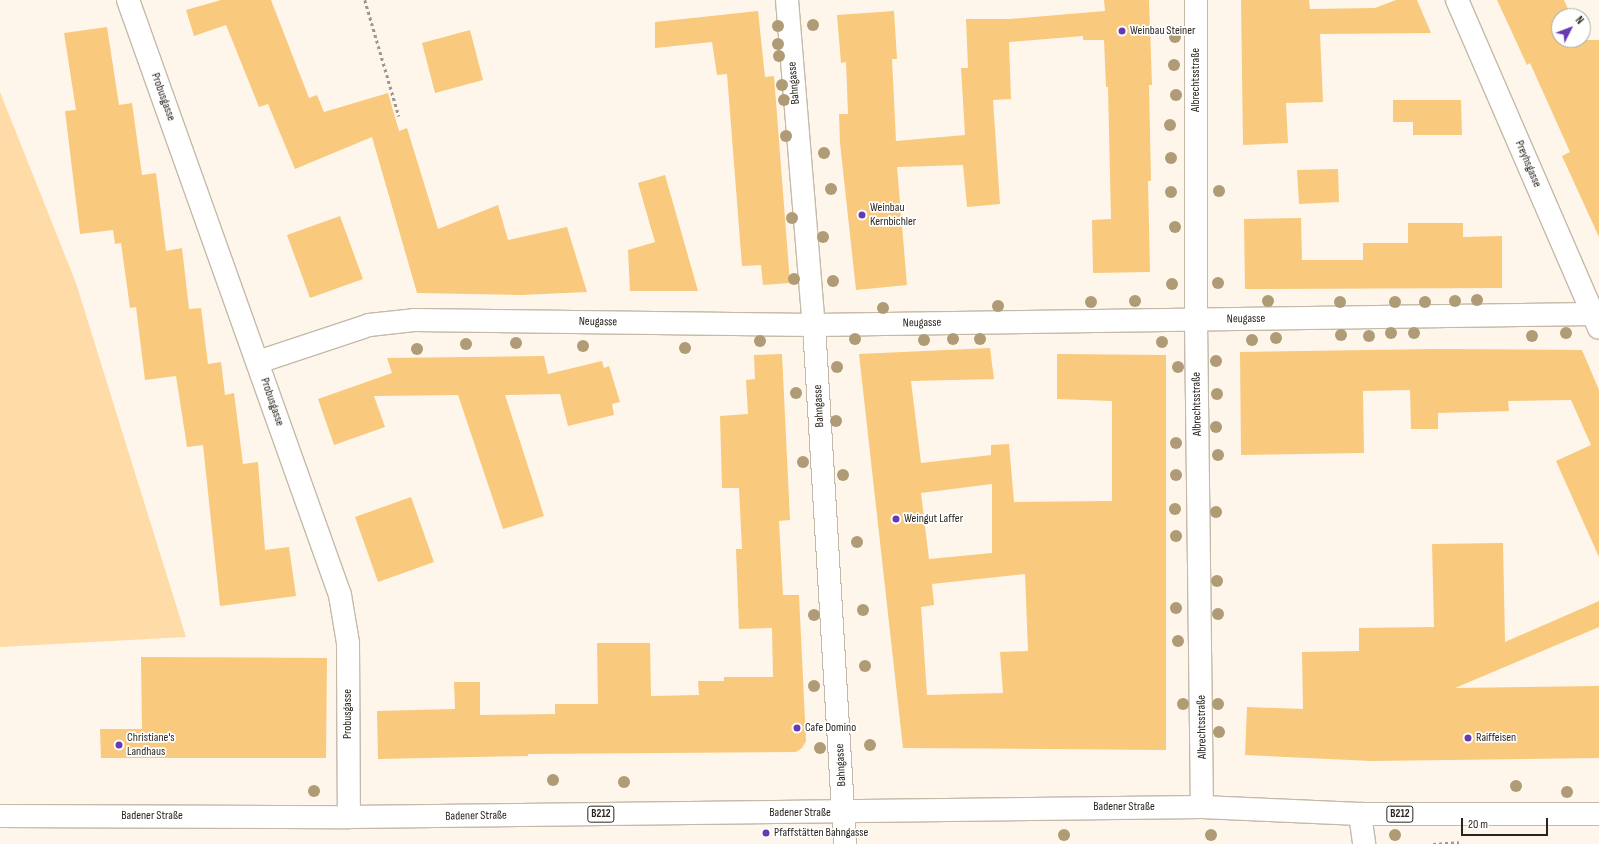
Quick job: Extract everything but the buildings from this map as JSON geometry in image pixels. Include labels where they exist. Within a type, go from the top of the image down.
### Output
[{"type":"street","name":"Probusgasse","points":[[128,0],[340,595],[348,643],[349,817]]},
{"type":"street","name":"Bahngasse","points":[[787,0],[814,325],[845,844]]},
{"type":"street","name":"Albrechtsstraße","points":[[1196,0],[1196,320],[1202,807]]},
{"type":"street","name":"Preyhsgasse","points":[[1457,0],[1597,318]]},
{"type":"street","name":"Neugasse","points":[[258,362],[369,325],[414,320],[814,325],[1196,320],[1597,318]]},
{"type":"street","name":"Badener Straße","points":[[0,816],[349,817],[843,813],[919,809],[1202,807],[1360,814],[1599,814]]},
{"type":"street","points":[[1360,814],[1364,844]]},
{"type":"path","points":[[364,0],[399,116]]},
{"type":"shaded area","points":[[0,92],[76,283],[186,637],[0,647]]},
{"type":"place","name":"Weinbau Steiner","points":[[1122,31]]},
{"type":"place","name":"Weinbau Kernbichler","points":[[862,215]]},
{"type":"place","name":"Weingut Laffer","points":[[896,519]]},
{"type":"place","name":"Cafe Domino","points":[[797,728]]},
{"type":"place","name":"Raiffeisen","points":[[1468,738]]},
{"type":"place","name":"Christiane's Landhaus","points":[[119,745]]},
{"type":"place","name":"Pfaffstätten Bahngasse","points":[[766,833]]}]
